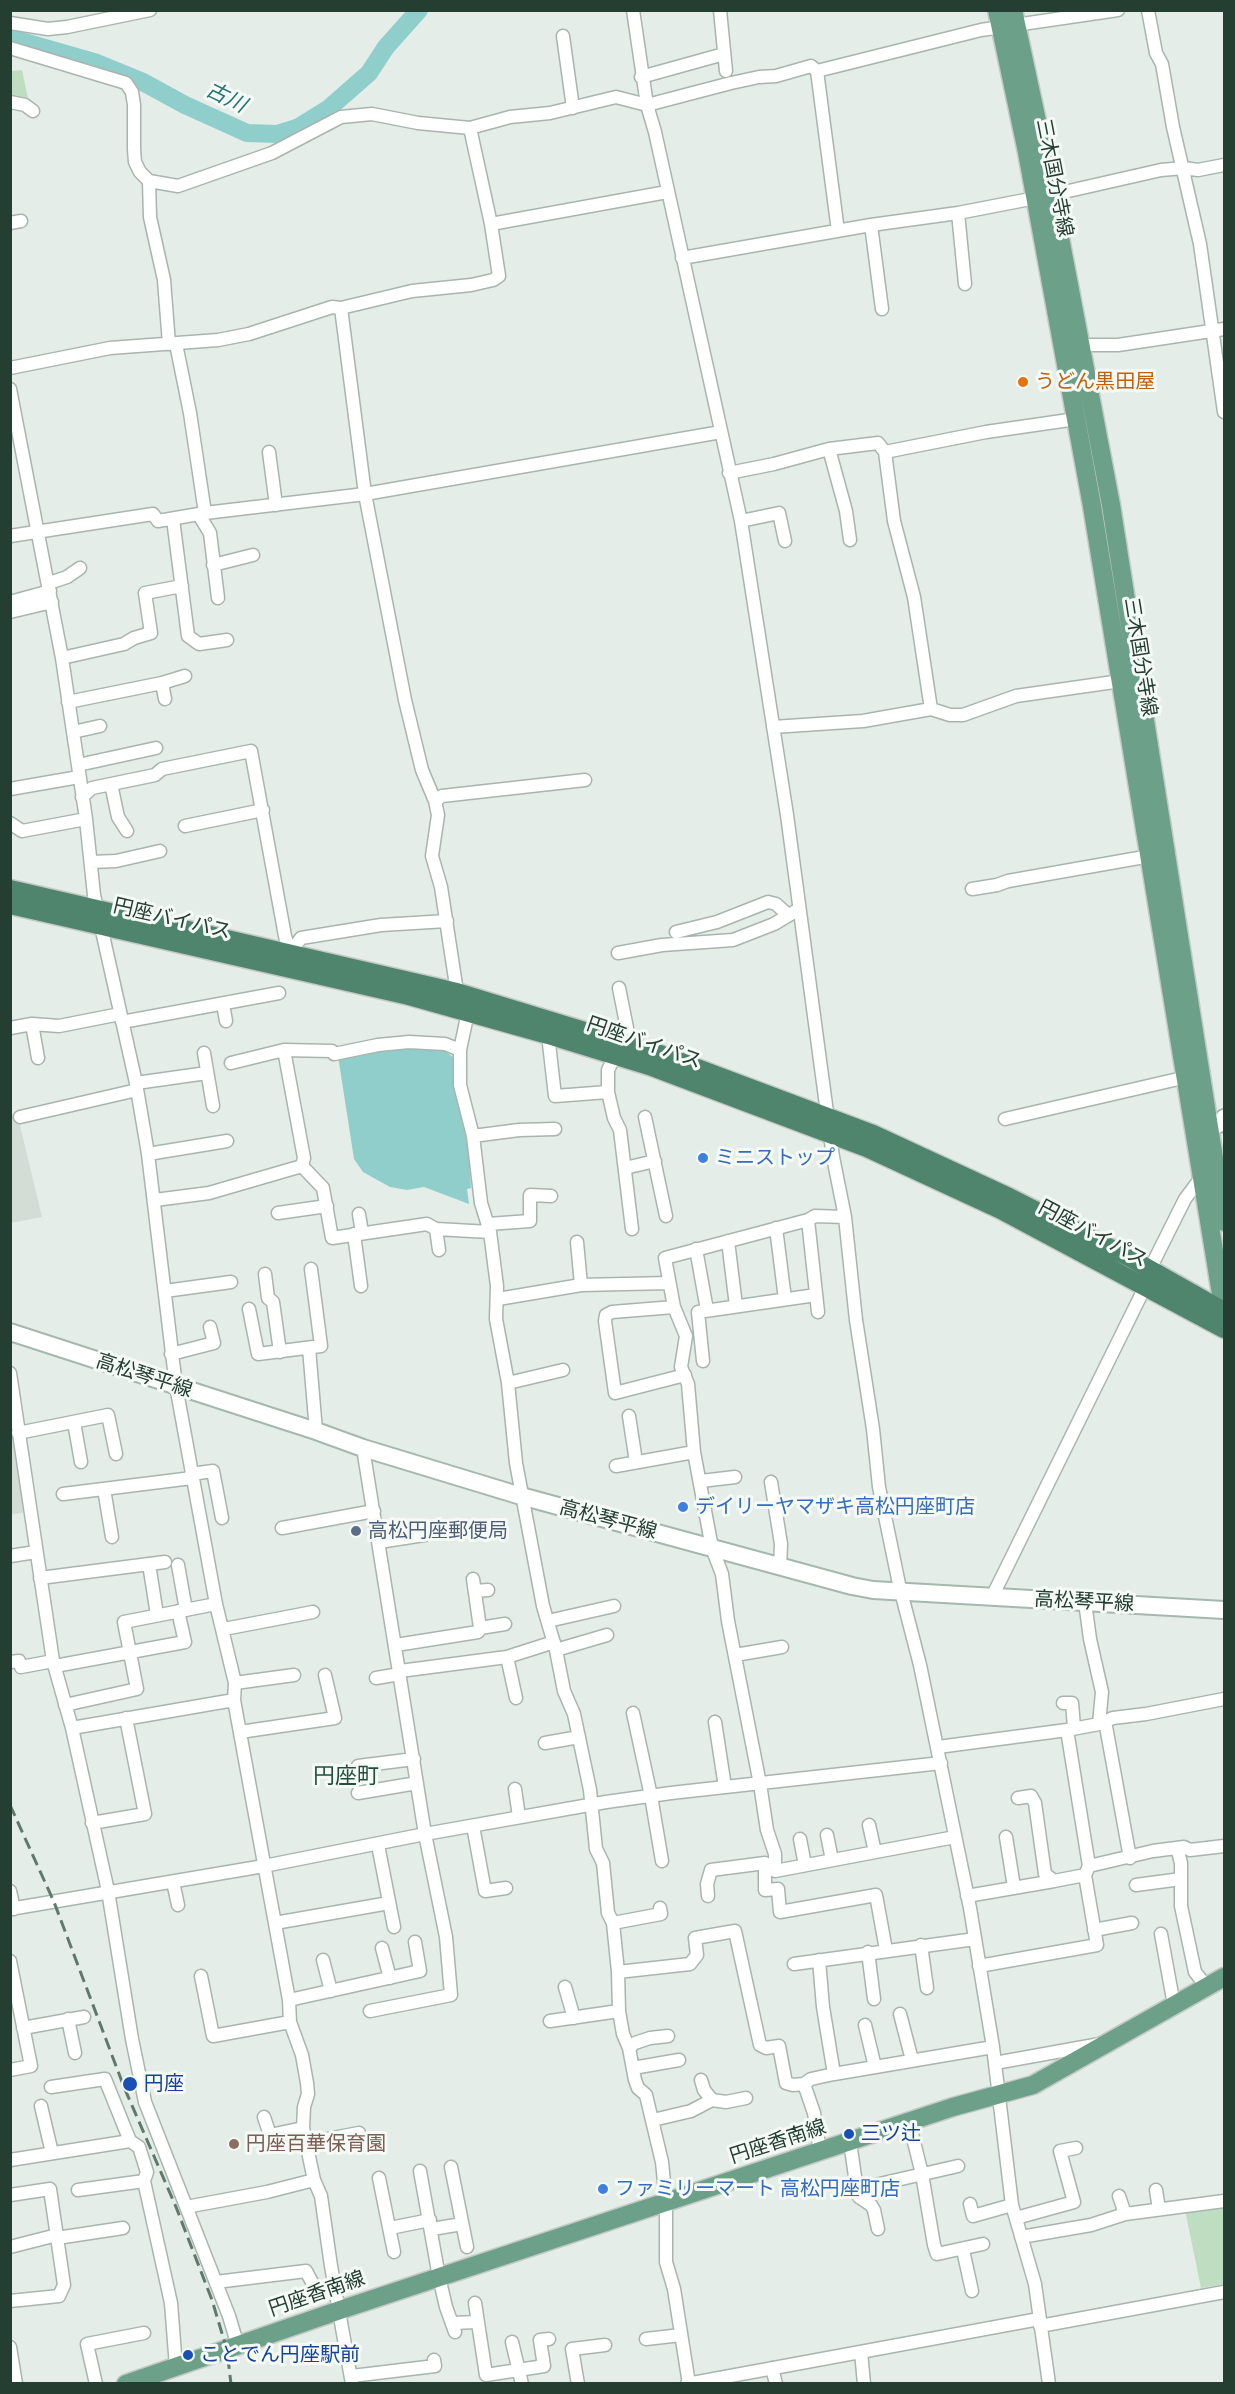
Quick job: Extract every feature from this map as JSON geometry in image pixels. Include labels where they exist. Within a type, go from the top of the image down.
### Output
[{"type":"highway","name":"円座バイパス","points":[[10,889],[98,917],[288,960],[457,992],[619,1049],[652,1067],[829,1125],[873,1134],[1009,1197],[1150,1269],[1224,1311]]},
{"type":"highway","name":"円座バイパス","points":[[10,905],[98,917]]},
{"type":"highway","name":"円座バイパス","points":[[288,960],[548,1035],[619,1049]]},
{"type":"highway","name":"円座バイパス","points":[[829,1125],[867,1148],[1001,1210],[1224,1329]]},
{"type":"main road","name":"三木国分寺線","points":[[1007,19],[1043,196],[1080,345],[1111,505],[1211,1126],[1224,1222]]},
{"type":"main road","name":"三木国分寺線","points":[[1043,196],[1076,419],[1187,1077],[1211,1126],[1203,1175],[1224,1311]]},
{"type":"main road","name":"高松琴平線","points":[[10,1332],[363,1448],[521,1496],[852,1586],[992,1597],[1224,1610]]},
{"type":"main road","name":"円座香南線","points":[[126,2384],[149,2380],[176,2367],[340,2310],[820,2151],[1026,2088],[1052,2076],[1224,1977]]},
{"type":"street","points":[[10,23],[48,29],[68,27],[114,14],[150,10]]},
{"type":"street","points":[[633,10],[641,77],[741,521],[774,727],[794,912],[845,1217],[856,1320],[873,1429],[879,1487],[938,1747],[967,1896],[993,2047],[1011,2205],[1035,2284],[1049,2384]]},
{"type":"street","points":[[720,10],[726,71]]},
{"type":"street","points":[[817,71],[981,30],[1007,19],[1118,10]]},
{"type":"street","points":[[1148,10],[1156,53],[1162,64],[1173,127],[1200,244],[1224,412]]},
{"type":"street","points":[[563,36],[573,108]]},
{"type":"street","points":[[10,48],[126,83],[132,92],[135,162],[140,172],[149,181],[178,186],[272,153],[341,117],[372,114],[418,123],[470,128],[510,117],[550,113],[616,97],[647,105],[731,83],[776,76],[811,66],[817,71],[838,231]]},
{"type":"street","points":[[641,77],[724,54]]},
{"type":"street","points":[[10,102],[25,105],[33,111]]},
{"type":"street","points":[[10,368],[92,351],[218,340],[249,334],[332,307],[341,308],[412,291],[471,285],[493,280],[499,276],[470,128]]},
{"type":"street","points":[[682,258],[871,225],[958,213],[1161,170],[1184,168],[1198,170],[1224,166]]},
{"type":"street","points":[[149,181],[149,210],[164,280],[172,344],[190,413],[202,514],[210,533],[218,598]]},
{"type":"street","points":[[490,224],[667,192]]},
{"type":"street","points":[[958,213],[964,284]]},
{"type":"street","points":[[871,225],[882,309]]},
{"type":"street","points":[[341,308],[365,494],[405,700],[422,770],[435,801],[438,815],[432,856],[441,887],[457,992],[468,1012],[460,1050],[460,1085],[473,1136],[481,1203],[489,1228],[498,1299],[496,1319],[501,1356],[508,1383],[512,1437],[521,1496],[540,1592],[555,1646],[564,1691],[574,1714],[590,1790],[596,1849],[603,1863],[608,1912],[613,1923],[619,2011],[623,2034],[629,2048],[638,2088],[646,2095],[662,2162],[666,2202],[666,2262],[674,2289],[688,2383],[1224,2292]]},
{"type":"street","points":[[1080,345],[1118,345],[1224,330]]},
{"type":"street","points":[[10,389],[62,658],[98,917],[136,1087],[148,1154],[176,1386],[216,1604],[224,1629],[235,1683],[234,1700],[289,2000],[290,2022],[302,2055],[307,2083],[308,2094],[304,2107],[303,2128],[314,2180],[321,2196],[352,2380],[435,2366],[434,2360]]},
{"type":"street","points":[[885,452],[986,432],[1076,419]]},
{"type":"street","points":[[10,536],[153,514],[158,521],[365,494],[721,432]]},
{"type":"street","points":[[729,472],[774,464],[830,448],[878,443],[885,452],[894,521],[914,597],[931,709]]},
{"type":"street","points":[[830,448],[846,511],[850,540]]},
{"type":"street","points":[[269,452],[276,505]]},
{"type":"street","points":[[741,521],[779,513],[784,541]]},
{"type":"street","points":[[173,519],[189,636],[199,644],[227,640]]},
{"type":"street","points":[[213,565],[253,555]]},
{"type":"street","points":[[10,612],[50,592],[80,568]]},
{"type":"street","points":[[62,658],[124,644],[151,633],[146,593],[182,586]]},
{"type":"street","points":[[10,602],[50,592]]},
{"type":"street","points":[[68,702],[162,683],[185,676]]},
{"type":"street","points":[[774,727],[863,721],[931,709],[950,715],[963,715],[1017,696],[1121,681]]},
{"type":"street","points":[[162,683],[165,699]]},
{"type":"street","points":[[73,732],[100,726]]},
{"type":"street","points":[[10,789],[156,748]]},
{"type":"street","points":[[82,798],[92,788],[155,774],[162,769],[251,751],[288,960]]},
{"type":"street","points":[[435,801],[442,796],[585,780]]},
{"type":"street","points":[[111,784],[118,817],[127,831]]},
{"type":"street","points":[[185,826],[263,810]]},
{"type":"street","points":[[10,823],[22,831],[86,819]]},
{"type":"street","points":[[91,862],[116,861],[160,851]]},
{"type":"street","points":[[972,889],[1150,856]]},
{"type":"street","points":[[676,932],[717,922],[768,902],[794,912]]},
{"type":"street","points":[[618,953],[662,945],[733,940],[774,924],[794,912]]},
{"type":"street","points":[[288,960],[301,938],[381,926],[447,921]]},
{"type":"street","points":[[619,988],[627,1028],[609,1070],[608,1092],[614,1118],[620,1130],[632,1229]]},
{"type":"street","points":[[10,1028],[32,1024],[59,1026],[121,1018],[223,1004],[279,993]]},
{"type":"street","points":[[223,1004],[226,1021]]},
{"type":"street","points":[[32,1024],[38,1058]]},
{"type":"street","points":[[548,1035],[555,1096],[608,1092]]},
{"type":"street","points":[[231,1063],[284,1050],[332,1051],[334,1054],[378,1045],[409,1042],[445,1044],[460,1050]]},
{"type":"street","points":[[284,1050],[303,1158],[302,1166]]},
{"type":"street","points":[[204,1053],[213,1106]]},
{"type":"street","points":[[20,1117],[136,1087],[207,1073]]},
{"type":"street","points":[[1005,1119],[1187,1077]]},
{"type":"street","points":[[645,1117],[666,1216]]},
{"type":"street","points":[[473,1136],[519,1130],[555,1129]]},
{"type":"street","points":[[148,1154],[227,1141]]},
{"type":"street","points":[[625,1168],[655,1161]]},
{"type":"street","points":[[155,1200],[209,1193],[302,1166]]},
{"type":"street","points":[[302,1166],[323,1188],[332,1238],[427,1224],[436,1229],[489,1228],[530,1221],[531,1196],[552,1196]]},
{"type":"street","points":[[1150,1269],[1185,1199],[1203,1175]]},
{"type":"street","points":[[278,1213],[327,1206]]},
{"type":"street","points":[[359,1214],[361,1286]]},
{"type":"street","points":[[845,1217],[815,1216],[808,1220],[665,1258],[674,1307],[686,1336],[681,1367],[688,1384],[694,1452],[712,1548],[722,1574],[728,1621],[767,1830],[775,1854],[775,1870],[955,1837]]},
{"type":"street","points":[[808,1220],[818,1312]]},
{"type":"street","points":[[776,1228],[785,1299]]},
{"type":"street","points":[[436,1229],[439,1250]]},
{"type":"street","points":[[728,1240],[736,1306]]},
{"type":"street","points":[[577,1242],[581,1285]]},
{"type":"street","points":[[696,1249],[707,1311]]},
{"type":"street","points":[[249,1309],[258,1354],[321,1346],[311,1269]]},
{"type":"street","points":[[265,1274],[268,1298],[273,1302],[280,1352]]},
{"type":"street","points":[[165,1291],[231,1282]]},
{"type":"street","points":[[498,1299],[581,1285],[669,1282]]},
{"type":"street","points":[[992,1597],[1144,1287]]},
{"type":"street","points":[[703,1362],[698,1312],[816,1295]]},
{"type":"street","points":[[674,1307],[612,1312],[606,1315],[615,1393],[685,1375]]},
{"type":"street","points":[[171,1354],[214,1343],[210,1327]]},
{"type":"street","points":[[309,1348],[316,1431]]},
{"type":"street","points":[[508,1383],[563,1370]]},
{"type":"street","points":[[10,1373],[54,1664],[72,1728],[108,1891],[145,2102],[216,2282],[238,2346]]},
{"type":"street","points":[[18,1433],[108,1415],[116,1455]]},
{"type":"street","points":[[628,1416],[636,1462]]},
{"type":"street","points":[[74,1422],[81,1462]]},
{"type":"street","points":[[363,1448],[425,1834],[447,1937],[451,1995],[370,2012]]},
{"type":"street","points":[[616,1466],[694,1452]]},
{"type":"street","points":[[63,1494],[213,1471],[222,1518]]},
{"type":"street","points":[[701,1481],[735,1477]]},
{"type":"street","points":[[771,1482],[781,1544],[780,1567]]},
{"type":"street","points":[[104,1489],[112,1537]]},
{"type":"street","points":[[282,1528],[374,1511]]},
{"type":"street","points":[[379,1542],[424,1535]]},
{"type":"street","points":[[10,1556],[36,1552]]},
{"type":"street","points":[[40,1578],[165,1562]]},
{"type":"street","points":[[149,1564],[157,1615]]},
{"type":"street","points":[[10,1662],[19,1661],[21,1667],[54,1664],[185,1642],[178,1565]]},
{"type":"street","points":[[480,1628],[474,1585],[488,1590]]},
{"type":"street","points":[[1085,1602],[1090,1639],[1102,1692],[1102,1723],[1130,1858]]},
{"type":"street","points":[[65,1705],[137,1689],[124,1622],[216,1604]]},
{"type":"street","points":[[548,1621],[614,1605]]},
{"type":"street","points":[[224,1629],[313,1612]]},
{"type":"street","points":[[396,1645],[478,1632],[480,1628],[505,1624]]},
{"type":"street","points":[[376,1678],[400,1672],[507,1657],[607,1635]]},
{"type":"street","points":[[735,1655],[782,1648]]},
{"type":"street","points":[[507,1657],[516,1698]]},
{"type":"street","points":[[235,1683],[294,1675]]},
{"type":"street","points":[[240,1732],[335,1718],[325,1675]]},
{"type":"street","points":[[938,1747],[1071,1729],[1102,1723],[1113,1718],[1224,1699]]},
{"type":"street","points":[[72,1728],[234,1700]]},
{"type":"street","points":[[979,1966],[1097,1945],[1071,1729],[1072,1703],[1063,1703]]},
{"type":"street","points":[[633,1713],[662,1861]]},
{"type":"street","points":[[92,1823],[145,1814],[126,1718]]},
{"type":"street","points":[[715,1722],[725,1787]]},
{"type":"street","points":[[545,1743],[579,1737]]},
{"type":"street","points":[[358,1766],[414,1758]]},
{"type":"street","points":[[10,1891],[12,1909],[264,1866],[425,1834],[590,1805],[725,1787],[941,1763]]},
{"type":"street","points":[[358,1793],[417,1784]]},
{"type":"street","points":[[515,1789],[519,1817]]},
{"type":"street","points":[[1018,1798],[1031,1796],[1035,1803],[1045,1875],[1054,1881]]},
{"type":"street","points":[[869,1825],[875,1852]]},
{"type":"street","points":[[473,1826],[486,1891],[506,1888]]},
{"type":"street","points":[[827,1835],[831,1860]]},
{"type":"street","points":[[1006,1837],[1014,1887]]},
{"type":"street","points":[[800,1839],[805,1865]]},
{"type":"street","points":[[378,1845],[394,1927]]},
{"type":"street","points":[[967,1896],[1054,1881],[1153,1851],[1184,1847],[1190,1850],[1224,1846]]},
{"type":"street","points":[[1177,1848],[1181,1863],[1181,1906],[1195,1972],[1207,1987]]},
{"type":"street","points":[[708,1896],[707,1884],[711,1870],[765,1863],[765,1890],[778,1889],[780,1912],[876,1895],[886,1950]]},
{"type":"street","points":[[1136,1885],[1181,1879]]},
{"type":"street","points":[[172,1882],[178,1905]]},
{"type":"street","points":[[275,1923],[389,1902]]},
{"type":"street","points":[[613,1923],[661,1914],[660,1908]]},
{"type":"street","points":[[1094,1930],[1132,1923]]},
{"type":"street","points":[[618,1972],[690,1964],[698,1955],[695,1938],[735,1931],[760,2045],[766,2048],[779,2046],[786,2083],[804,2084],[811,2079],[834,2074],[993,2047]]},
{"type":"street","points":[[1161,1934],[1174,2005]]},
{"type":"street","points":[[794,1964],[867,1952],[975,1939]]},
{"type":"street","points":[[289,2000],[420,1971],[415,1942]]},
{"type":"street","points":[[921,1946],[927,1988]]},
{"type":"street","points":[[382,1948],[390,1978]]},
{"type":"street","points":[[867,1952],[874,1999]]},
{"type":"street","points":[[323,1960],[331,1991]]},
{"type":"street","points":[[819,1960],[823,2007],[834,2074]]},
{"type":"street","points":[[10,1961],[31,2066],[10,2070]]},
{"type":"street","points":[[201,1976],[213,2036],[290,2022]]},
{"type":"street","points":[[565,1987],[574,2018]]},
{"type":"street","points":[[550,2021],[619,2011]]},
{"type":"street","points":[[900,2014],[912,2060]]},
{"type":"street","points":[[23,2028],[84,2016]]},
{"type":"street","points":[[68,2019],[75,2053]]},
{"type":"street","points":[[866,2025],[875,2067]]},
{"type":"street","points":[[629,2048],[634,2043],[650,2037],[668,2036]]},
{"type":"street","points":[[995,2063],[1055,2050],[1110,2042]]},
{"type":"street","points":[[633,2068],[679,2060]]},
{"type":"street","points":[[51,2087],[105,2079],[130,2141],[140,2147],[147,2172],[144,2181],[171,2303],[176,2367]]},
{"type":"street","points":[[701,2080],[704,2090],[712,2100]]},
{"type":"street","points":[[804,2084],[814,2113],[820,2151]]},
{"type":"street","points":[[653,2120],[692,2111],[712,2100],[726,2102],[746,2098]]},
{"type":"street","points":[[41,2106],[52,2153]]},
{"type":"street","points":[[264,2117],[270,2135],[303,2128]]},
{"type":"street","points":[[909,2122],[922,2174],[937,2254],[983,2244]]},
{"type":"street","points":[[306,2143],[359,2133]]},
{"type":"street","points":[[10,2160],[130,2141]]},
{"type":"street","points":[[850,2142],[859,2197],[871,2205],[874,2210],[878,2229]]},
{"type":"street","points":[[1016,2218],[1074,2202],[1060,2151],[1076,2148]]},
{"type":"street","points":[[875,2185],[958,2166]]},
{"type":"street","points":[[451,2167],[467,2247]]},
{"type":"street","points":[[420,2171],[446,2307],[454,2328],[477,2322]]},
{"type":"street","points":[[379,2178],[394,2252]]},
{"type":"street","points":[[186,2207],[267,2192],[314,2180]]},
{"type":"street","points":[[78,2190],[144,2181]]},
{"type":"street","points":[[10,2195],[50,2189],[64,2285],[59,2296],[10,2301]]},
{"type":"street","points":[[1156,2190],[1160,2209]]},
{"type":"street","points":[[1119,2196],[1125,2214]]},
{"type":"street","points":[[1021,2236],[1091,2225],[1125,2214],[1224,2201]]},
{"type":"street","points":[[970,2204],[973,2216],[1011,2205]]},
{"type":"street","points":[[390,2228],[462,2224]]},
{"type":"street","points":[[10,2247],[57,2236],[123,2228]]},
{"type":"street","points":[[963,2250],[972,2291]]},
{"type":"street","points":[[216,2282],[306,2271],[314,2286]]},
{"type":"street","points":[[475,2303],[486,2375],[544,2366],[540,2340],[549,2339]]},
{"type":"street","points":[[96,2384],[87,2344],[144,2333]]},
{"type":"street","points":[[646,2339],[681,2334]]},
{"type":"street","points":[[512,2342],[522,2384]]},
{"type":"street","points":[[578,2384],[572,2349],[605,2345]]},
{"type":"street","points":[[10,2348],[16,2384]]},
{"type":"street","points":[[861,2352],[864,2384]]},
{"type":"street","points":[[772,2368],[776,2384]]},
{"type":"shaded area","points":[[17,1113],[42,1217],[11,1223],[10,1115]]},
{"type":"shaded area","points":[[10,1405],[26,1512],[11,1515],[10,1515]]},
{"type":"green space","points":[[22,70],[29,103],[11,99],[11,71]]},
{"type":"green space","points":[[1224,2205],[1224,2284],[1201,2288],[1185,2210]]},
{"type":"water","points":[[402,1046],[442,1049],[453,1057],[454,1090],[465,1129],[469,1158],[471,1188],[467,1189],[469,1204],[424,1187],[407,1190],[390,1187],[363,1172],[354,1159],[338,1056]]},
{"type":"waterway","name":"古川","points":[[10,38],[97,63],[141,81],[185,105],[247,133],[277,134],[299,127],[328,109],[369,73],[386,47],[419,10]]},
{"type":"railway","points":[[10,1805],[54,1902],[124,2087],[176,2207],[212,2300],[227,2350],[231,2384]]},
{"type":"place","name":"うどん黒田屋","points":[[1023,382]]},
{"type":"place","name":"ミニストップ","points":[[703,1158]]},
{"type":"place","name":"デイリーヤマザキ高松円座町店","points":[[683,1507]]},
{"type":"place","name":"高松円座郵便局","points":[[356,1531]]},
{"type":"place","name":"円座","points":[[130,2084]]},
{"type":"place","name":"三ツ辻","points":[[849,2134]]},
{"type":"place","name":"円座百華保育園","points":[[234,2144]]},
{"type":"place","name":"ファミリーマート 高松円座町店","points":[[603,2189]]},
{"type":"place","name":"ことでん円座駅前","points":[[188,2355]]},
{"type":"district","name":"円座町","points":[[346,1777]]}]
